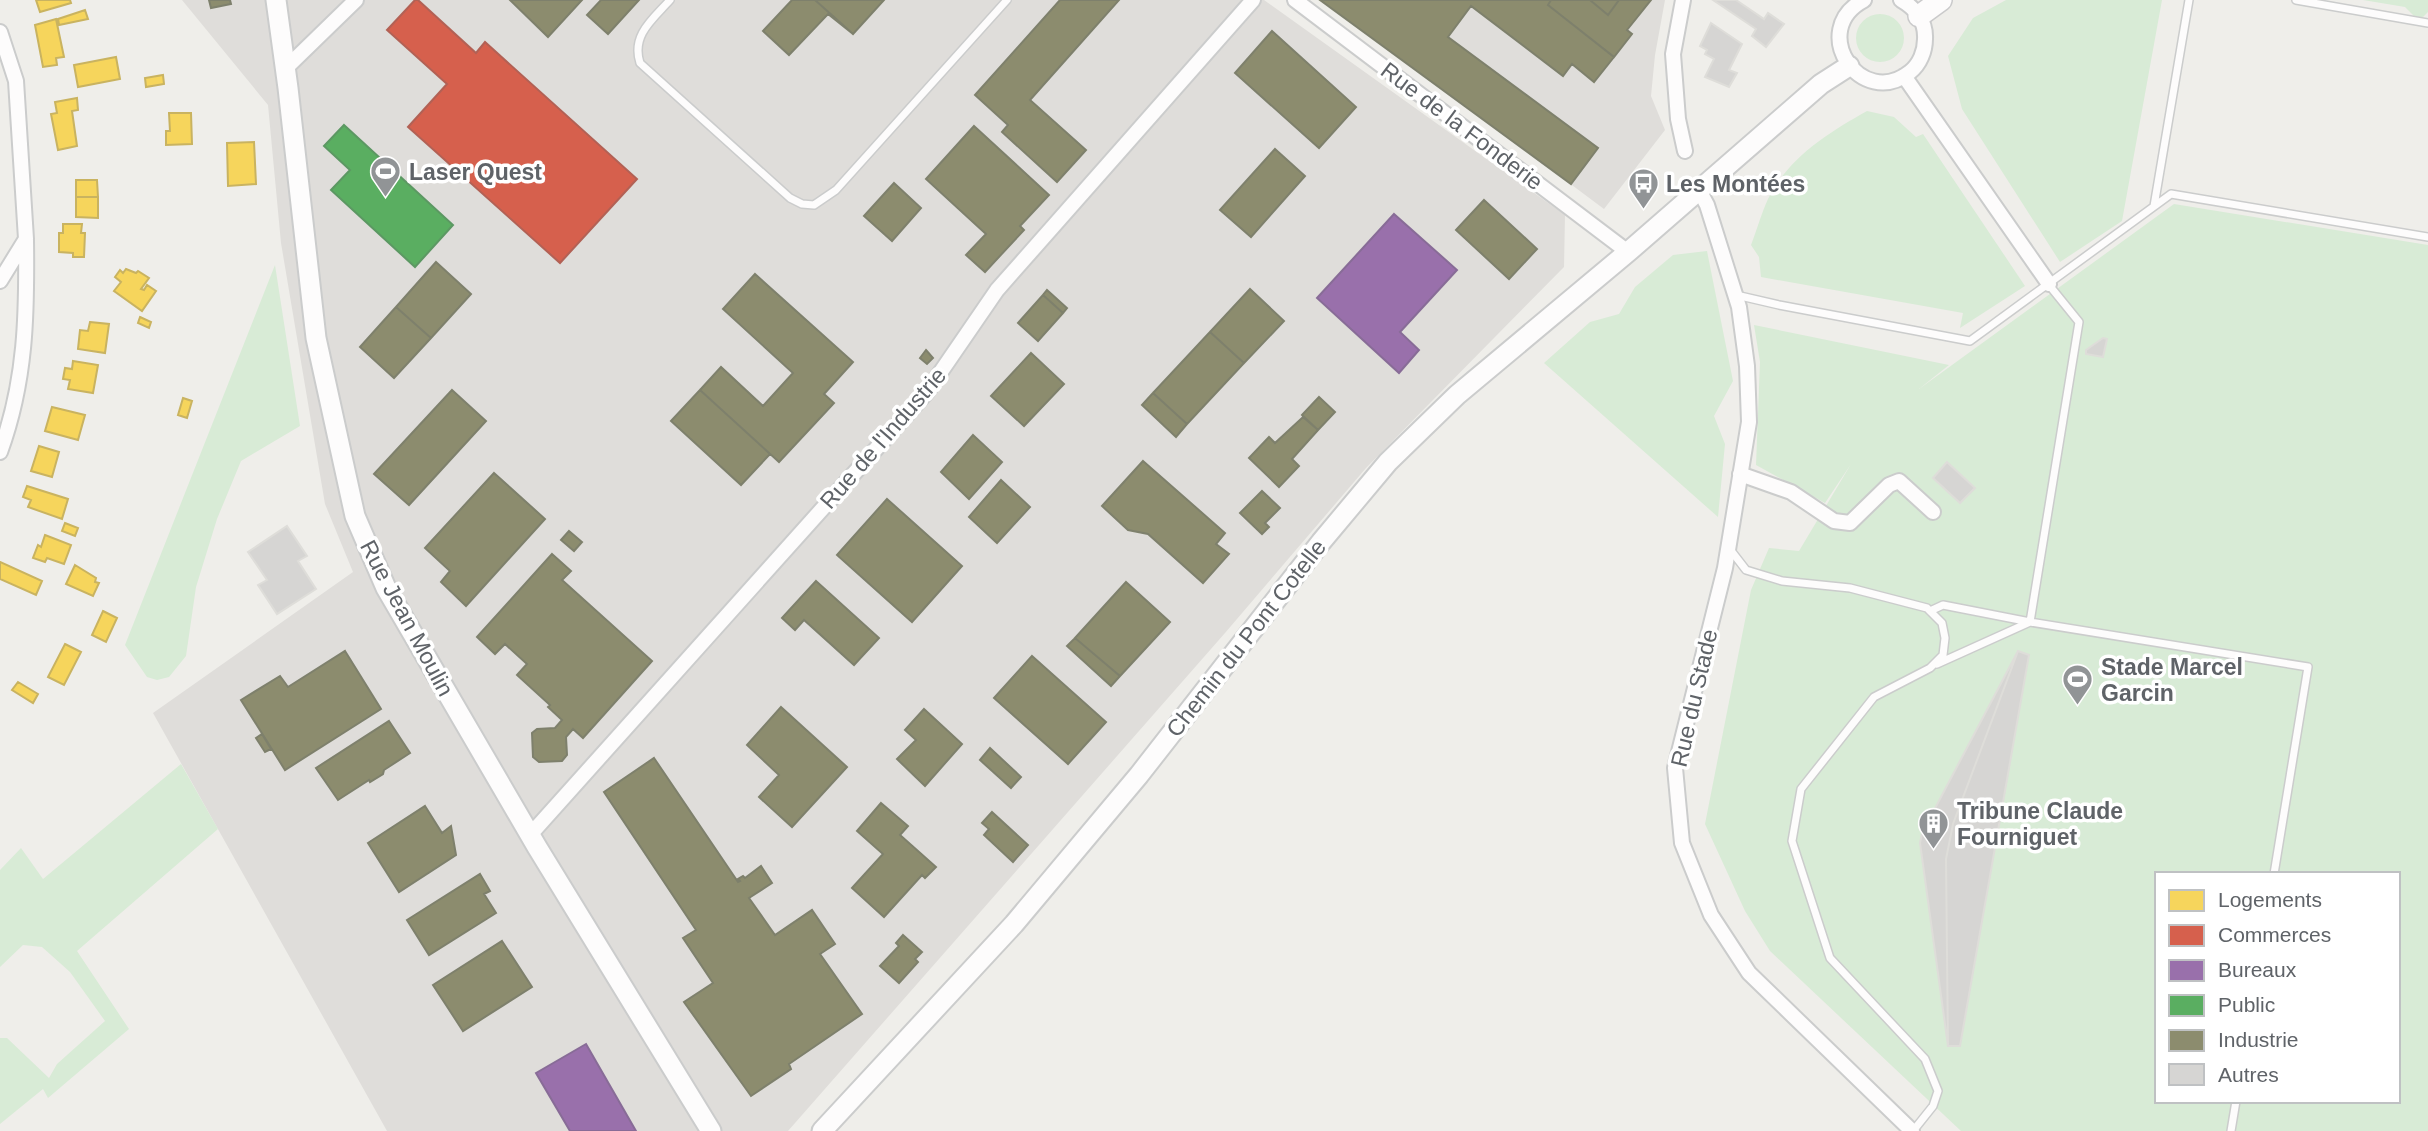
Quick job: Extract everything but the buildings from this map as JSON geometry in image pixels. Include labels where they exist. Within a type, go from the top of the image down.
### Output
[{"type":"main road","points":[[1919,16],[1941,0]]},
{"type":"street","name":"Rue Jean Moulin","points":[[275,0],[316,338],[355,516],[381,580],[530,835],[710,1131]]},
{"type":"street","points":[[285,69],[356,0]]},
{"type":"street","name":"Rue de l'Industrie","points":[[530,835],[927,392],[998,290],[1253,0]]},
{"type":"street","name":"Rue de la Fonderie","points":[[1295,0],[1628,252]]},
{"type":"street","points":[[1682,0],[1673,54],[1678,119],[1685,151]]},
{"type":"street","points":[[1856,2],[1842,24],[1839,39],[1842,54],[1849,66],[1859,75],[1875,81],[1889,81],[1903,76],[1916,66],[1923,53],[1925,31],[1919,16],[1910,5],[1901,0]]},
{"type":"street","points":[[0,32],[16,81],[26,239],[27,320],[23,364],[8,432],[0,452]]},
{"type":"street","name":"Chemin du Pont Cotelle","points":[[822,1131],[1014,924],[1139,775],[1321,542],[1388,462],[1457,396],[1821,85],[1849,66]]},
{"type":"street","points":[[1903,76],[2049,284]]},
{"type":"street","name":"Rue du Stade","points":[[1703,186],[1744,333],[1748,366],[1749,422],[1728,548],[1675,768],[1682,843],[1711,915],[1749,974],[1912,1131]]},
{"type":"street","points":[[0,281],[26,239]]},
{"type":"street","points":[[1740,474],[1791,492],[1834,521],[1850,523],[1889,485],[1899,481],[1933,512]]},
{"type":"lane","points":[[670,0],[642,32],[637,53],[640,62],[790,198],[802,204],[814,205],[836,190],[1007,0]]},
{"type":"lane","points":[[2153,207],[2189,0]]},
{"type":"lane","points":[[2296,0],[2428,23]]},
{"type":"lane","points":[[1735,295],[1970,341],[2171,194],[2428,237]]},
{"type":"lane","points":[[2030,622],[2079,322],[2049,284]]},
{"type":"lane","points":[[1728,548],[1746,570],[1782,581],[1850,588],[1903,600],[1930,611],[1942,623],[1945,638],[1943,655],[1930,668]]},
{"type":"lane","points":[[1930,611],[1943,605],[2030,622],[2308,667],[2274,872]]},
{"type":"lane","points":[[1912,1131],[1933,1106],[1938,1091],[1925,1059],[1830,958],[1792,841],[1801,789],[1874,697],[2030,622]]},
{"type":"lane","points":[[2231,1131],[2236,1103]]},
{"type":"shaded area","points":[[182,0],[1264,0],[1565,215],[1564,267],[1366,468],[1225,633],[788,1131],[387,1131],[153,713],[353,572],[325,504],[281,243],[268,105]]},
{"type":"shaded area","points":[[1324,0],[1665,0],[1651,96],[1665,130],[1604,209]]},
{"type":"green space","points":[[2006,0],[2162,0],[2122,221],[2060,262],[1962,109],[1948,56],[1973,18]]},
{"type":"green space","points":[[2363,0],[2428,0],[2428,12],[2419,21],[2405,7]]},
{"type":"green space","points":[[1880,14],[1897,21],[1904,38],[1897,55],[1880,62],[1863,55],[1856,38],[1863,21]]},
{"type":"green space","points":[[1867,111],[1894,117],[1916,137],[1923,134],[2025,286],[1960,328],[1963,313],[1761,277],[1759,257],[1751,245],[1777,184],[1798,158],[1838,128]]},
{"type":"green space","name":"Stade Marcel Garcin","points":[[2174,204],[2428,245],[2428,1131],[1961,1131],[1770,951],[1745,911],[1705,824],[1751,590],[1769,548],[1799,551],[1851,464],[1825,503],[1756,465],[1760,362],[1754,325],[1949,365],[1919,389]]},
{"type":"green space","points":[[1707,251],[1733,381],[1714,416],[1725,444],[1718,517],[1544,363],[1590,322],[1619,314],[1635,287],[1673,255]]},
{"type":"green space","points":[[275,265],[300,426],[241,461],[217,519],[196,587],[186,656],[169,677],[157,680],[147,677],[125,645]]},
{"type":"green space","points":[[181,764],[218,829],[77,951],[129,1029],[48,1098],[43,1089],[0,1124],[0,1038],[7,1038],[49,1078],[57,1064],[105,1021],[70,972],[42,947],[23,945],[0,967],[0,870],[21,848],[43,879]]},
{"type":"place","name":"Laser Quest","points":[[386,199]]},
{"type":"place","name":"Les Montées","points":[[1643,211]]},
{"type":"place","name":"Stade Marcel Garcin","points":[[2078,707]]},
{"type":"place","name":"Tribune Claude Fourniguet","points":[[1934,851]]}]
